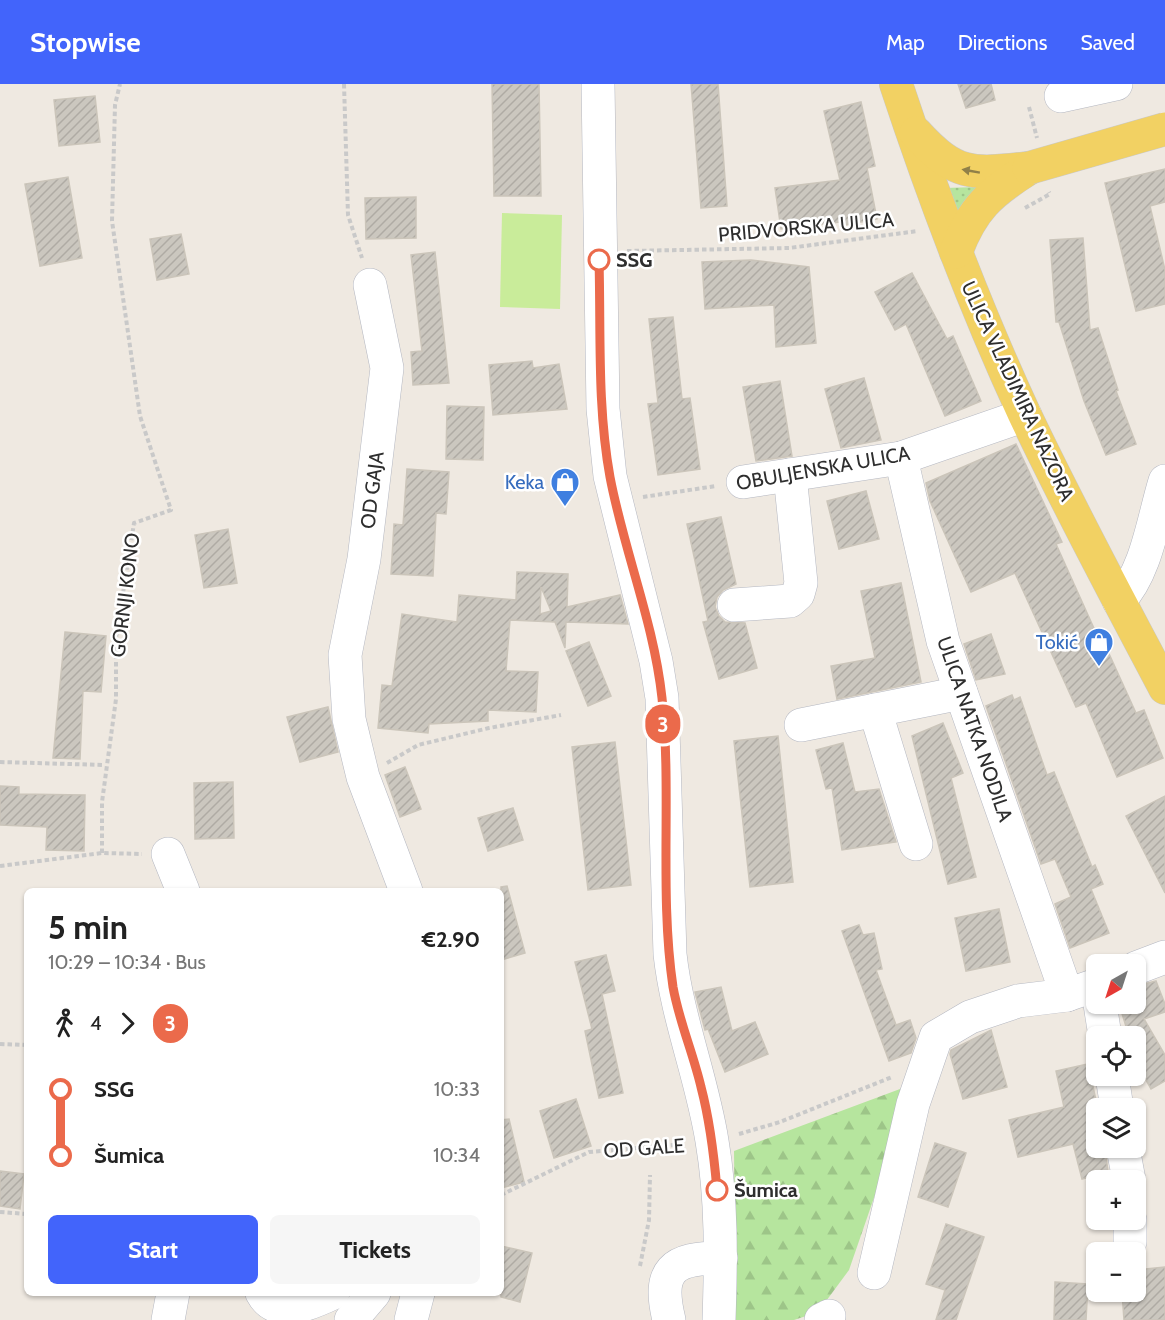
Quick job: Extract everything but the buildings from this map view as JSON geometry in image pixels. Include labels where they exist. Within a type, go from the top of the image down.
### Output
[{"type":"main road","name":"ULICA VLADIMIRA NAZORA","points":[[896,84],[956,252],[1025,415],[1165,688]]},
{"type":"main road","points":[[910,127],[944,160],[961,169],[982,173],[1029,168],[1165,129]]},
{"type":"main road","points":[[956,252],[972,216],[982,203],[996,189],[1029,168]]},
{"type":"street","points":[[598,84],[603,409],[615,501],[657,670],[665,743],[666,894],[674,988],[701,1086],[712,1142],[721,1258],[719,1320]]},
{"type":"street","points":[[1061,96],[1116,84]]},
{"type":"street","name":"OD GAJA","points":[[370,285],[387,368],[364,559],[345,655],[349,719],[363,777],[405,888]]},
{"type":"street","name":"OBULJENSKA ULICA","points":[[743,482],[901,458],[1025,415]]},
{"type":"street","name":"ULICA NATKA NODILA","points":[[901,458],[944,641],[961,693],[1086,986]]},
{"type":"street","points":[[734,604],[790,601],[798,594],[801,583],[790,475]]},
{"type":"street","points":[[1119,601],[1130,590],[1137,575],[1165,481]]},
{"type":"street","points":[[801,725],[961,693]]},
{"type":"street","points":[[876,710],[915,844]]},
{"type":"street","points":[[168,854],[182,888]]},
{"type":"street","points":[[1146,964],[1165,957]]},
{"type":"street","points":[[874,1273],[913,1104],[936,1037],[970,1017],[1018,1001],[1086,988]]},
{"type":"street","points":[[669,1320],[663,1296],[666,1279],[677,1264],[694,1258],[721,1258]]},
{"type":"street","points":[[168,1320],[172,1296]]},
{"type":"street","points":[[264,1305],[287,1311],[303,1308],[327,1296]]},
{"type":"street","points":[[351,1320],[371,1296]]},
{"type":"street","points":[[411,1320],[417,1296]]},
{"type":"path","name":"GORNJI KONO","points":[[102,853],[105,765],[116,699],[116,638],[134,523],[171,510],[140,416],[112,221],[115,105],[120,84]]},
{"type":"path","points":[[344,84],[348,214],[370,285]]},
{"type":"path","name":"PRIDVORSKA ULICA","points":[[599,252],[789,248],[908,232]]},
{"type":"path","name":"OBULJENSKA ULICA","points":[[615,501],[743,482]]},
{"type":"path","points":[[363,777],[418,745],[489,728],[561,715]]},
{"type":"path","points":[[0,762],[105,765]]},
{"type":"path","points":[[0,866],[102,853],[168,854]]},
{"type":"path","points":[[0,1044],[24,1045]]},
{"type":"path","name":"OD GALE","points":[[504,1194],[589,1152],[712,1142],[780,1122],[927,1064]]},
{"type":"path","points":[[638,1273],[649,1220],[650,1174]]},
{"type":"path","points":[[0,1212],[24,1214]]},
{"type":"green space","points":[[978,187],[956,214],[944,188]]},
{"type":"green space","points":[[502,213],[562,215],[560,309],[500,307]]},
{"type":"green space","points":[[908,1086],[886,1163],[849,1270],[818,1312],[794,1320],[736,1320],[734,1151]]},
{"type":"bus line","name":"3","points":[[599,260],[603,409],[610,476],[656,661],[662,698],[665,743],[666,894],[674,988],[701,1086],[712,1142],[717,1190]]},
{"type":"place","name":"SSG","points":[[599,260]]},
{"type":"place","name":"Keka","points":[[565,508]]},
{"type":"place","name":"Tokić","points":[[1099,668]]},
{"type":"place","name":"Šumica","points":[[717,1190]]}]
